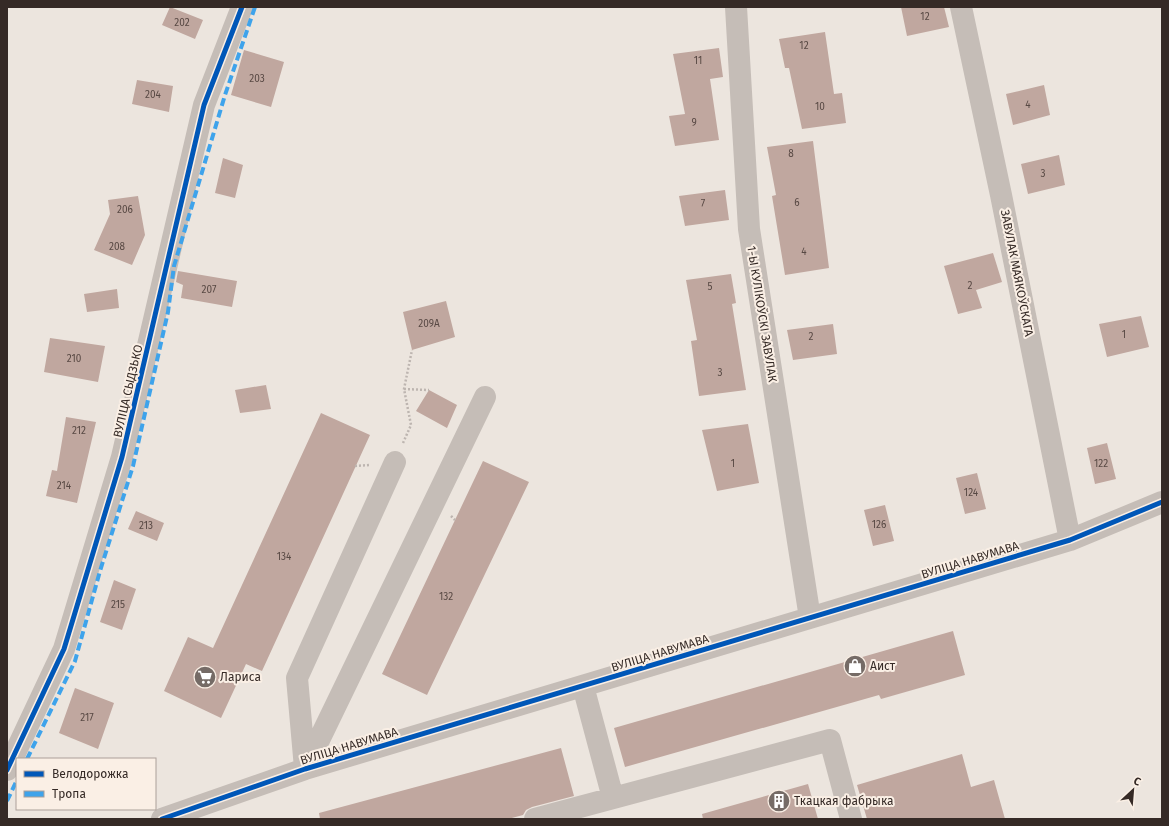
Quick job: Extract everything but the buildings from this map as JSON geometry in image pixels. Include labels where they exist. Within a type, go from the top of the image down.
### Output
[{"type":"street","name":"ВУЛІЦА СЫДЗЬКО","points":[[7,770],[64,649],[122,457],[204,105],[242,7]]},
{"type":"street","name":"1-Ы КУЛІКОЎСКІ ЗАВУЛАК","points":[[736,7],[748,229],[810,618]]},
{"type":"street","name":"ЗАВУЛАК МАЯКОЎСКАГА","points":[[961,7],[1003,203],[1070,540]]},
{"type":"street","points":[[305,769],[485,397]]},
{"type":"street","points":[[305,769],[297,678],[395,462]]},
{"type":"street","name":"ВУЛІЦА НАВУМАВА","points":[[162,819],[305,769],[1070,540],[1162,502]]},
{"type":"street","points":[[583,686],[613,798]]},
{"type":"street","points":[[535,819],[830,740],[851,819]]},
{"type":"path","points":[[395,462],[411,425],[404,389],[412,350]]},
{"type":"path","points":[[404,389],[429,390]]},
{"type":"marked path","points":[[27,758],[75,661],[100,571],[133,466],[168,312],[174,266],[225,95],[255,7]]},
{"type":"marked path","points":[[7,801],[16,782]]},
{"type":"cycle path","points":[[7,770],[64,649],[122,457],[204,105],[242,7]]},
{"type":"cycle path","points":[[162,819],[305,769],[1070,540],[1162,502]]},
{"type":"place","name":"Аист","points":[[855,666]]},
{"type":"place","name":"Лариса","points":[[205,677]]},
{"type":"place","name":"Ткацкая фабрыка","points":[[779,801]]}]
